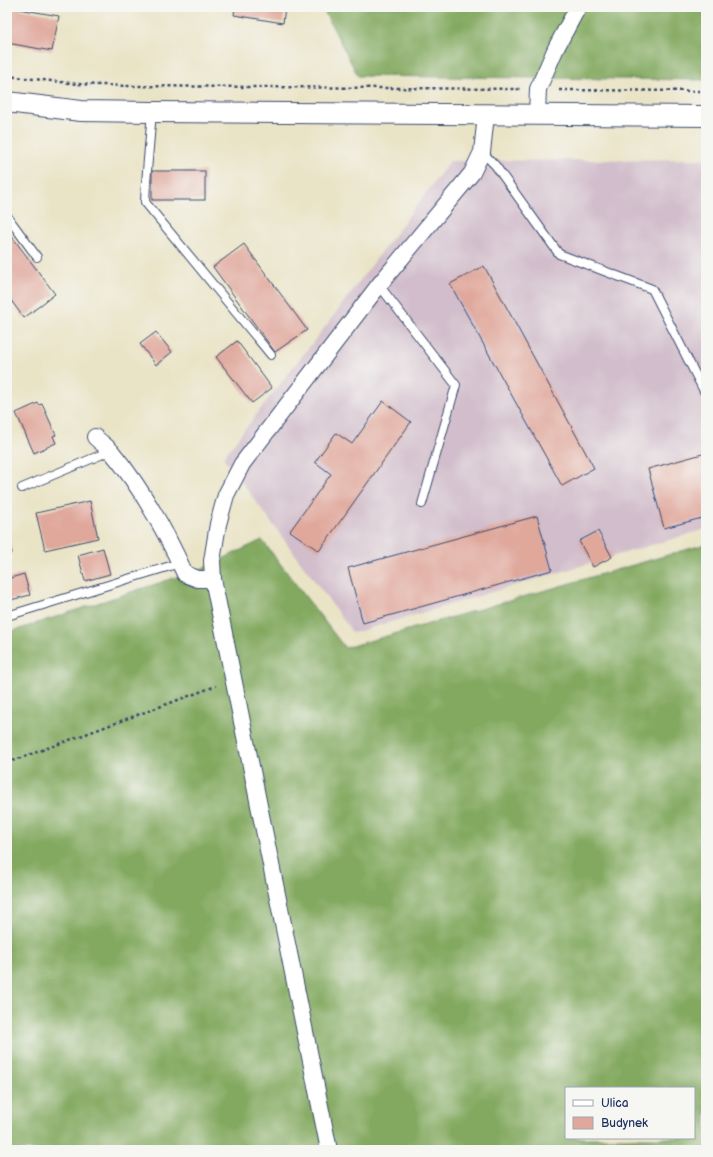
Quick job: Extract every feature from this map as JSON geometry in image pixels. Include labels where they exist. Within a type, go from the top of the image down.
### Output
[{"type":"street","points":[[537,115],[538,89],[556,48],[578,7]]},
{"type":"street","points":[[7,102],[81,111],[706,116]]},
{"type":"street","points":[[329,1150],[213,578],[212,561],[218,524],[226,495],[242,464],[379,285],[472,173],[482,152],[486,115]]},
{"type":"street","points":[[95,437],[110,451],[139,489],[172,545],[185,574],[198,579],[213,578]]},
{"type":"lane","points":[[152,112],[146,183],[146,202],[271,355]]},
{"type":"lane","points":[[482,152],[495,165],[559,254],[652,288],[706,395]]},
{"type":"lane","points":[[7,216],[37,257]]},
{"type":"lane","points":[[379,285],[456,385],[422,504]]},
{"type":"lane","points":[[22,488],[110,451]]},
{"type":"lane","points":[[7,616],[180,563]]},
{"type":"path","points":[[7,76],[78,84],[127,86],[706,91]]},
{"type":"path","points":[[562,90],[562,115]]},
{"type":"path","points":[[7,763],[234,680]]},
{"type":"shaded area","points":[[706,159],[706,529],[353,633],[223,457],[328,323],[450,161]]},
{"type":"green space","points":[[322,7],[706,7],[706,80],[358,76]]},
{"type":"green space","points":[[262,540],[345,648],[706,544],[706,1150],[7,1150],[7,633],[201,569]]},
{"type":"building","points":[[7,7],[59,16],[52,51],[7,43]]},
{"type":"building","points":[[235,7],[285,7],[283,23],[234,15]]},
{"type":"building","points":[[152,171],[205,171],[205,200],[152,200]]},
{"type":"building","points":[[7,230],[55,294],[24,318],[7,295]]},
{"type":"building","points":[[244,244],[307,330],[275,352],[213,267]]},
{"type":"building","points":[[484,266],[594,468],[562,486],[450,284]]},
{"type":"building","points":[[156,332],[172,352],[156,365],[140,344]]},
{"type":"building","points":[[237,341],[272,388],[252,403],[216,357]]},
{"type":"building","points":[[383,401],[411,422],[319,551],[290,531],[331,474],[315,462],[336,433],[352,444]]},
{"type":"building","points":[[38,403],[39,405],[42,404],[56,435],[53,436],[56,443],[34,453],[16,413]]},
{"type":"building","points":[[706,453],[706,517],[664,528],[648,469]]},
{"type":"building","points":[[90,501],[98,538],[45,550],[36,513]]},
{"type":"building","points":[[537,516],[552,570],[363,623],[348,568]]},
{"type":"building","points":[[598,531],[612,557],[593,567],[579,541]]},
{"type":"building","points":[[7,534],[12,553],[7,554]]},
{"type":"building","points":[[103,548],[110,574],[85,581],[78,555]]},
{"type":"building","points":[[24,574],[30,595],[7,601],[7,579]]}]
